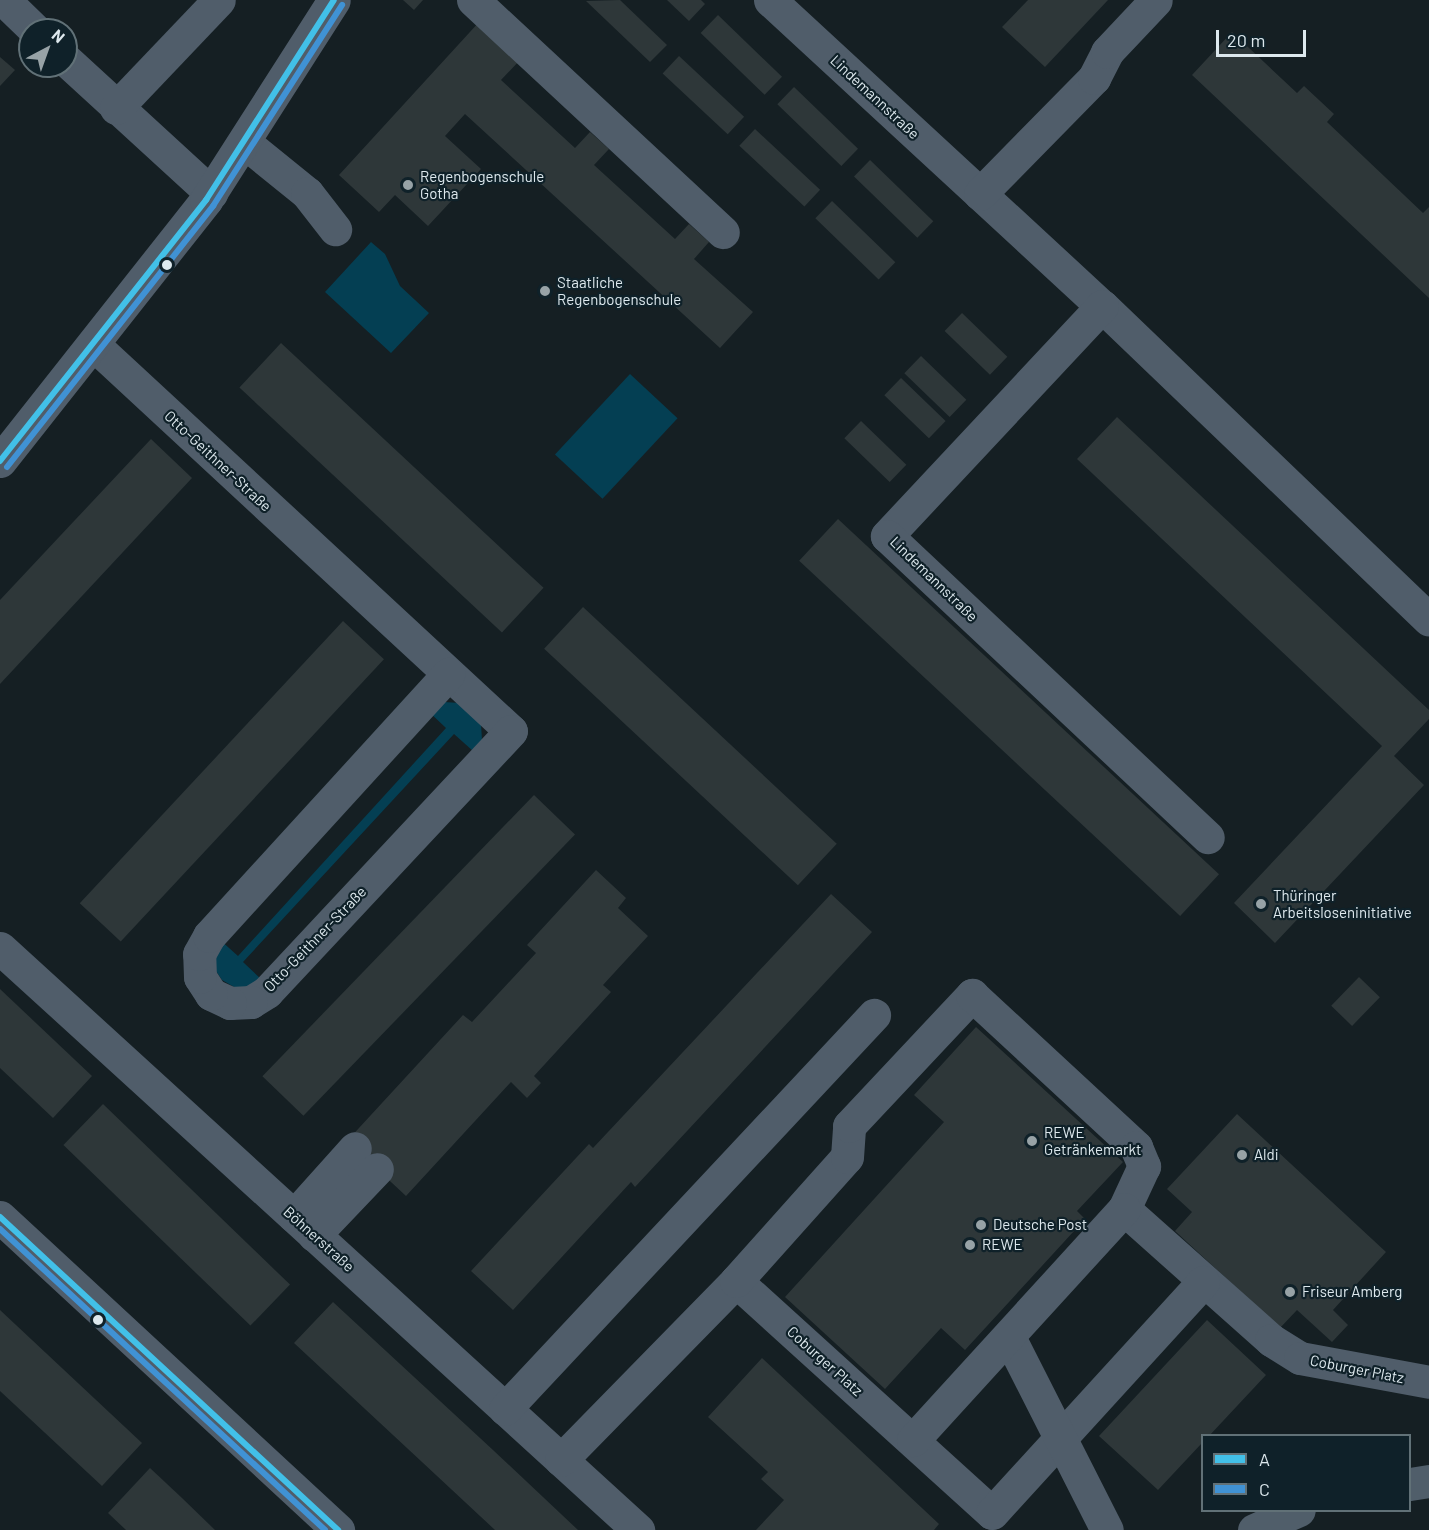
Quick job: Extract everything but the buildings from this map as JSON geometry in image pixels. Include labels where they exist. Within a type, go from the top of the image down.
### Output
[{"type":"main road","points":[[1411,1484],[1429,1481]]},
{"type":"main road","points":[[1254,1530],[1294,1512]]},
{"type":"street","points":[[116,108],[219,0]]},
{"type":"street","points":[[0,461],[94,345],[211,193],[333,0]]},
{"type":"street","points":[[473,0],[723,232]]},
{"type":"street","name":"Lindemannstraße","points":[[770,0],[1102,306],[1429,620]]},
{"type":"street","points":[[980,194],[1094,78],[1107,52],[1156,0]]},
{"type":"street","points":[[6,2],[23,18]]},
{"type":"street","points":[[78,72],[211,193]]},
{"type":"street","points":[[244,142],[307,193],[335,229]]},
{"type":"street","name":"Lindemannstraße","points":[[1102,306],[887,536],[1208,837]]},
{"type":"street","name":"Otto-Geithner-Straße","points":[[94,345],[511,731],[267,992],[250,1002],[230,1003],[211,994],[200,977],[199,954],[209,936],[448,674]]},
{"type":"street","name":"Böhnerstraße","points":[[0,948],[638,1530]]},
{"type":"street","points":[[561,1460],[736,1281],[847,1157],[849,1126],[972,995],[1136,1147],[1144,1166],[1124,1209],[913,1440]]},
{"type":"street","points":[[506,1409],[874,1015]]},
{"type":"street","points":[[304,1225],[366,1159]]},
{"type":"street","name":"Coburger Platz","points":[[1124,1209],[1203,1282],[1271,1340],[1300,1358],[1429,1382]]},
{"type":"street","points":[[0,1217],[338,1530]]},
{"type":"street","name":"Coburger Platz","points":[[736,1281],[992,1513],[1203,1282]]},
{"type":"street","points":[[1009,1337],[1063,1437],[1107,1530]]},
{"type":"shaded area","points":[[371,242],[385,254],[400,286],[429,313],[391,353],[325,292]]},
{"type":"shaded area","points":[[630,374],[678,418],[603,499],[555,454]]},
{"type":"shaded area","points":[[444,702],[460,703],[481,724],[482,740],[473,751],[454,734],[243,962],[262,980],[249,987],[236,988],[222,980],[214,968],[219,939],[238,956],[446,728],[428,711]]},
{"type":"transit line","name":"A","points":[[0,461],[206,200],[334,0]]},
{"type":"transit line","name":"C","points":[[7,467],[213,206],[342,5]]},
{"type":"transit line","name":"A","points":[[0,1217],[338,1530]]},
{"type":"transit line","name":"C","points":[[0,1229],[325,1530]]},
{"type":"place","name":"Regenbogenschule Gotha","points":[[408,185]]},
{"type":"place","name":"Staatliche Regenbogenschule","points":[[545,291]]},
{"type":"place","name":"Thüringer Arbeitsloseninitiative","points":[[1261,904]]},
{"type":"place","name":"REWE Getränkemarkt","points":[[1032,1141]]},
{"type":"place","name":"Aldi","points":[[1242,1155]]},
{"type":"place","name":"Deutsche Post","points":[[981,1225]]},
{"type":"place","name":"REWE","points":[[970,1245]]},
{"type":"place","name":"Friseur Amberg","points":[[1290,1292]]}]
